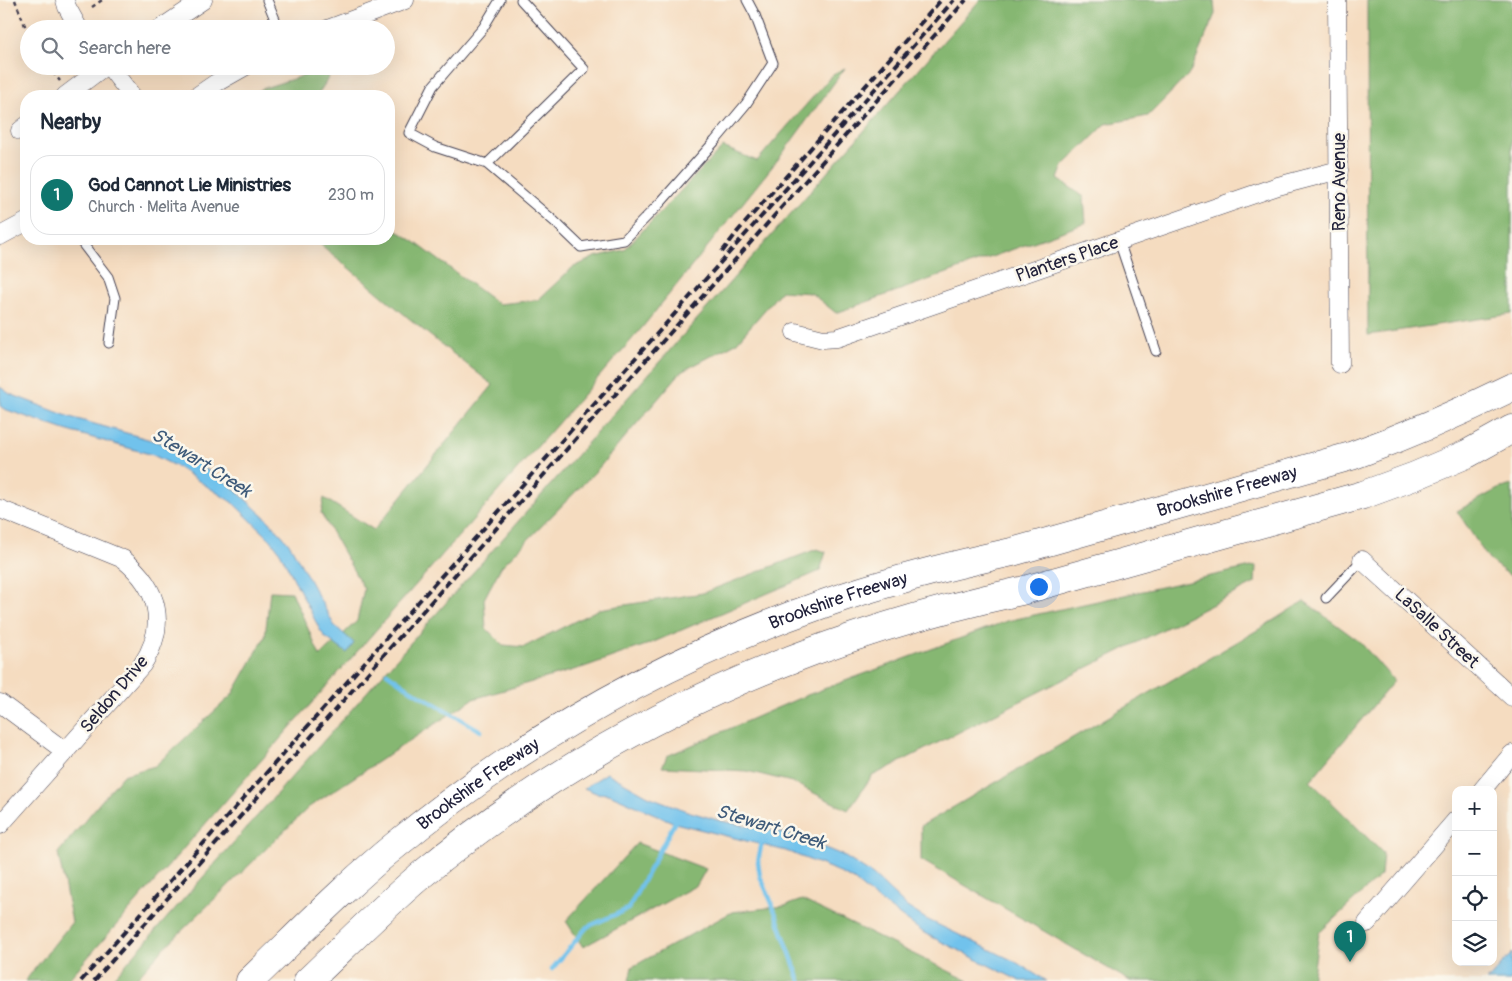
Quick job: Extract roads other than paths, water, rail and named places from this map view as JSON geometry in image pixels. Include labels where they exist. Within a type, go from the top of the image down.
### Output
[{"type":"highway","name":"Brookshire Freeway","points":[[250,981],[367,868],[435,813],[494,770],[557,730],[621,693],[686,660],[754,630],[823,604],[893,581],[1022,549],[1350,456],[1401,438],[1512,387]]},
{"type":"highway","points":[[308,981],[401,892],[459,845],[517,803],[577,764],[704,696],[769,667],[836,642],[904,620],[1021,591],[1363,495],[1416,476],[1467,454],[1512,429]]},
{"type":"street","points":[[65,0],[74,20]]},
{"type":"street","points":[[173,20],[203,0]]},
{"type":"street","points":[[352,20],[405,0]]},
{"type":"street","name":"Reno Avenue","points":[[1338,0],[1340,364]]},
{"type":"street","points":[[66,90],[92,75]]},
{"type":"street","points":[[114,75],[127,90]]},
{"type":"street","points":[[207,90],[231,75]]},
{"type":"street","name":"Planters Place","points":[[794,332],[823,339],[837,338],[1278,186],[1338,170]]},
{"type":"street","points":[[0,236],[20,225]]},
{"type":"street","name":"Seldon Drive","points":[[0,509],[123,559],[136,569],[144,579],[157,611],[158,629],[148,657],[142,665],[0,825]]},
{"type":"street","name":"LaSalle Street","points":[[1362,560],[1512,697]]},
{"type":"street","points":[[0,703],[66,752]]},
{"type":"street","points":[[1485,786],[1512,754]]},
{"type":"street","points":[[1368,923],[1452,825]]},
{"type":"lane","points":[[268,0],[276,20]]},
{"type":"lane","points":[[500,0],[483,28],[433,86],[409,132],[434,147],[487,164],[554,221],[581,247],[624,240],[661,202],[715,141],[746,104],[773,64],[755,15],[747,0]]},
{"type":"lane","points":[[487,164],[584,69],[521,0]]},
{"type":"lane","points":[[1119,241],[1156,351]]},
{"type":"lane","points":[[84,245],[108,277],[115,298],[109,343]]},
{"type":"lane","points":[[1326,598],[1362,560]]},
{"type":"water","points":[[0,387],[10,394],[70,417],[158,442],[182,454],[229,484],[268,520],[288,542],[334,625],[354,643],[347,653],[325,637],[320,630],[280,552],[271,540],[233,503],[177,467],[153,455],[65,430],[4,409],[0,406]]},
{"type":"water","points":[[607,773],[648,796],[687,811],[721,821],[780,832],[842,855],[873,875],[907,907],[926,919],[1014,961],[1046,981],[1020,981],[924,933],[854,880],[830,868],[786,851],[675,823],[609,794],[596,793],[584,788]]},
{"type":"water","points":[[1512,953],[1512,978],[1510,981],[1487,981]]},
{"type":"waterway","name":"Stewart Creek","points":[[387,673],[411,690],[481,731]]},
{"type":"waterway","points":[[552,969],[587,927],[628,909],[676,820]]},
{"type":"waterway","points":[[762,841],[758,862],[760,876],[800,981]]},
{"type":"railway","points":[[722,252],[738,231],[941,0]]},
{"type":"railway","points":[[81,981],[954,0]]},
{"type":"railway","points":[[94,981],[966,0]]},
{"type":"place","name":"God Cannot Lie Ministries","points":[[1350,962]]}]
